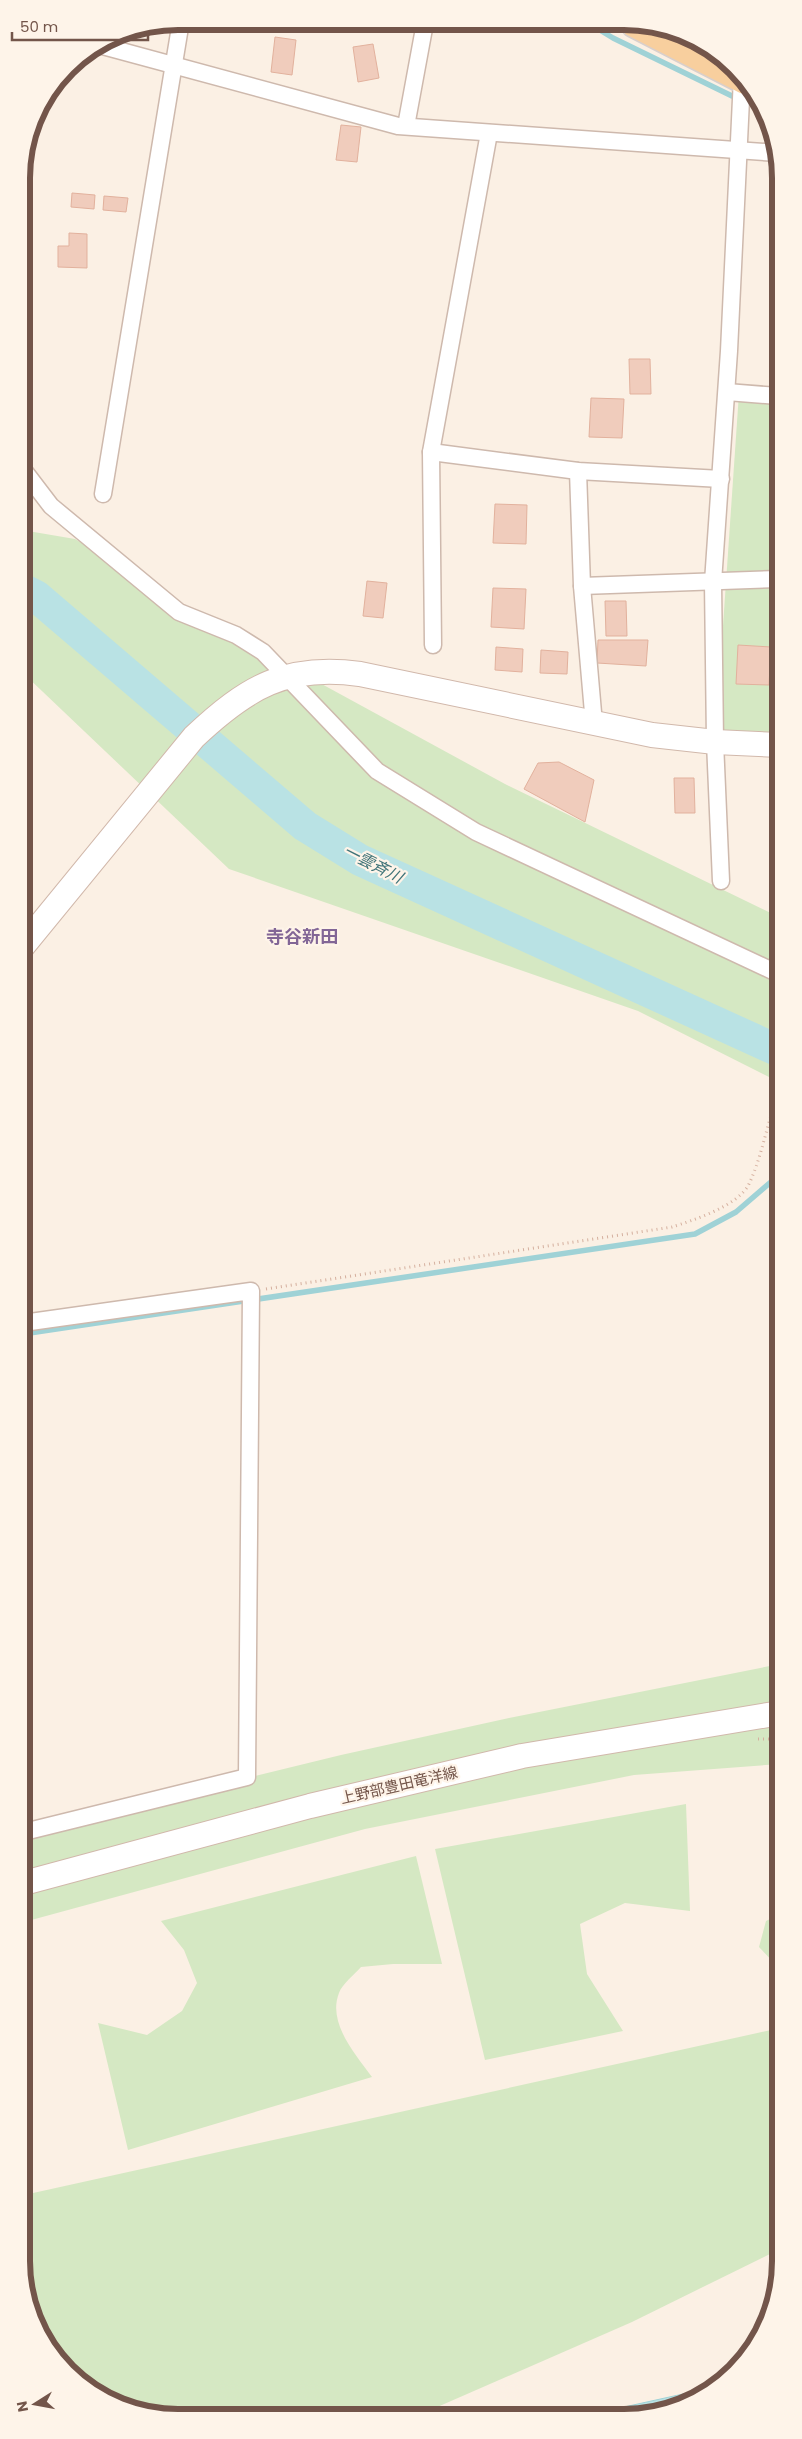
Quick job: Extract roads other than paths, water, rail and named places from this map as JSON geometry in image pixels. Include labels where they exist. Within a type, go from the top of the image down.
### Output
[{"type":"main road","points":[[651,33],[728,72]]},
{"type":"street","points":[[103,494],[178,30]]},
{"type":"street","points":[[406,126],[425,30]]},
{"type":"street","points":[[108,48],[406,126],[770,153]]},
{"type":"street","points":[[721,881],[715,742],[713,582],[727,392],[743,90]]},
{"type":"street","points":[[433,645],[431,452],[490,132]]},
{"type":"street","points":[[727,392],[772,396]]},
{"type":"street","points":[[431,452],[578,472],[721,479]]},
{"type":"street","points":[[578,472],[582,586],[594,724]]},
{"type":"street","points":[[30,478],[51,506]]},
{"type":"street","points":[[30,489],[179,612],[236,635],[263,652],[378,771],[476,832],[772,971]]},
{"type":"street","points":[[582,586],[772,579]]},
{"type":"street","points":[[30,937],[141,799],[194,737],[222,710],[248,692],[262,684],[287,677],[334,670],[652,735],[715,742],[772,745]]},
{"type":"street","points":[[30,1322],[251,1292],[247,1777],[30,1831]]},
{"type":"street","name":"上野部豊田竜洋線","points":[[30,1881],[310,1806],[522,1756],[772,1714]]},
{"type":"water","points":[[691,2393],[653,2406],[615,2409]]},
{"type":"waterway","points":[[600,30],[732,96]]},
{"type":"waterway","name":"一雲斉川","points":[[30,593],[36,596],[305,826],[360,860],[772,1048]]},
{"type":"waterway","points":[[30,1333],[695,1234],[736,1212],[772,1181]]},
{"type":"district","name":"寺谷新田","points":[[302,936]]}]
